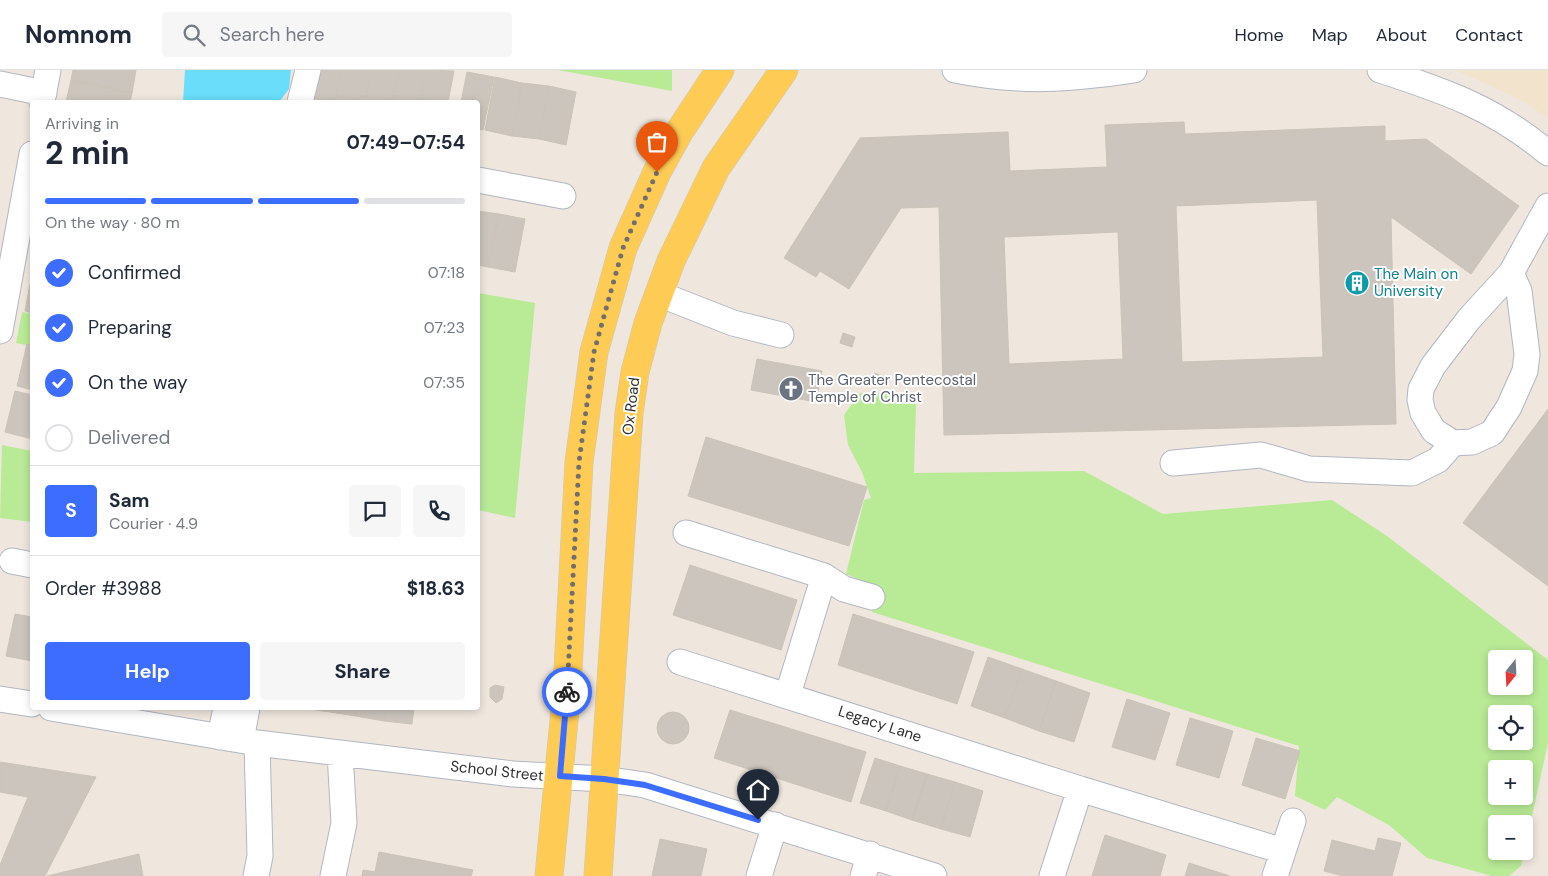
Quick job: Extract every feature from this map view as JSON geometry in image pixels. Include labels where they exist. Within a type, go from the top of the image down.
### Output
[{"type":"main road","points":[[550,876],[567,689],[579,462],[594,352],[623,248],[657,172],[679,132],[720,70]]},
{"type":"main road","name":"Ox Road","points":[[598,876],[629,413],[641,348],[671,261],[716,168],[784,70]]},
{"type":"street","points":[[300,100],[308,70]]},
{"type":"street","points":[[955,70],[990,76],[1035,80],[1075,79],[1134,70]]},
{"type":"street","points":[[1380,70],[1449,92],[1490,112],[1528,137],[1548,153]]},
{"type":"street","points":[[0,84],[45,89]]},
{"type":"street","points":[[0,331],[30,165]]},
{"type":"street","points":[[480,180],[563,196]]},
{"type":"street","points":[[1511,273],[1519,291],[1527,354],[1525,371],[1509,408],[1492,433],[1472,442],[1453,443],[1434,431],[1423,413],[1420,400],[1421,389],[1433,366],[1469,319],[1511,273],[1548,206]]},
{"type":"street","points":[[659,294],[733,323],[781,335]]},
{"type":"street","points":[[1174,462],[1261,455],[1309,469],[1412,473],[1438,460],[1453,443]]},
{"type":"street","points":[[686,533],[824,576],[844,589],[872,597]]},
{"type":"street","points":[[788,694],[824,576]]},
{"type":"street","name":"Legacy Lane","points":[[680,662],[788,694],[1080,789],[1283,851]]},
{"type":"street","points":[[0,699],[30,704]]},
{"type":"street","name":"School Street","points":[[63,710],[239,740],[340,754],[513,774],[604,779],[656,788],[775,825],[866,865],[934,876]]},
{"type":"street","points":[[227,710],[239,740],[260,856],[256,876]]},
{"type":"street","points":[[239,740],[246,710]]},
{"type":"street","points":[[333,876],[344,823],[340,754]]},
{"type":"street","points":[[1052,876],[1080,789]]},
{"type":"street","points":[[1275,876],[1292,820]]},
{"type":"street","points":[[759,876],[775,825]]},
{"type":"shaded area","points":[[1455,70],[1548,70],[1548,119],[1525,102]]},
{"type":"green space","points":[[558,70],[672,70],[672,91]]},
{"type":"green space","points":[[480,293],[535,303],[515,518],[480,510]]},
{"type":"green space","points":[[22,312],[30,314],[30,346],[16,343]]},
{"type":"green space","points":[[860,393],[889,394],[916,404],[914,473],[1084,471],[1163,514],[1332,500],[1387,536],[1548,660],[1548,743],[1532,815],[1488,815],[1488,860],[1522,860],[1521,866],[1509,876],[1492,876],[1427,858],[1389,825],[1337,797],[1325,810],[1295,796],[1299,746],[872,612],[879,588],[846,574],[864,500],[871,498],[862,472],[848,445],[844,415]]},
{"type":"green space","points":[[2,445],[30,451],[30,522],[0,518]]},
{"type":"water","points":[[185,70],[291,70],[289,89],[281,100],[183,100]]},
{"type":"building","points":[[73,70],[136,70],[132,93],[71,80]]},
{"type":"building","points":[[314,70],[341,70],[335,100],[308,98]]},
{"type":"building","points":[[341,70],[371,70],[365,100],[335,100]]},
{"type":"building","points":[[371,70],[398,70],[392,100],[365,100]]},
{"type":"building","points":[[398,70],[426,70],[420,100],[392,100]]},
{"type":"building","points":[[427,70],[454,71],[448,100],[420,100]]},
{"type":"building","points":[[467,72],[494,77],[483,130],[480,129],[480,100],[461,100]]},
{"type":"building","points":[[495,77],[522,83],[512,136],[485,130]]},
{"type":"building","points":[[71,80],[132,93],[130,100],[66,100]]},
{"type":"building","points":[[522,83],[549,86],[539,139],[512,136]]},
{"type":"building","points":[[549,86],[576,92],[566,145],[539,139]]},
{"type":"building","name":"The Main on University","points":[[1184,122],[1185,134],[1385,126],[1385,141],[1426,139],[1519,206],[1471,274],[1391,217],[1396,424],[944,435],[939,207],[901,208],[849,289],[820,271],[816,277],[784,258],[860,138],[1008,132],[1010,171],[1107,167],[1105,125]],"holes":[[[1317,200],[1323,357],[1182,362],[1176,206]],[[1118,232],[1123,359],[1009,364],[1004,237]]]},
{"type":"building","points":[[480,211],[499,214],[488,267],[480,265]]},
{"type":"building","points":[[499,214],[525,219],[515,272],[488,267]]},
{"type":"building","points":[[30,284],[30,312],[25,311]]},
{"type":"building","points":[[843,333],[855,337],[852,347],[840,343]]},
{"type":"building","points":[[27,344],[30,345],[30,389],[17,386]]},
{"type":"building","points":[[757,359],[822,371],[816,402],[751,390]]},
{"type":"building","points":[[874,373],[886,377],[883,387],[870,383]]},
{"type":"building","points":[[15,391],[30,395],[30,438],[5,432]]},
{"type":"building","points":[[1548,409],[1548,586],[1463,523]]},
{"type":"building","points":[[706,437],[867,487],[849,546],[688,496]]},
{"type":"building","points":[[690,565],[797,600],[781,650],[673,615]]},
{"type":"building","points":[[15,614],[30,617],[30,661],[6,656]]},
{"type":"building","points":[[853,614],[974,652],[957,704],[838,665]]},
{"type":"building","points":[[988,657],[1022,669],[1005,718],[971,706]]},
{"type":"building","points":[[1022,669],[1056,681],[1039,731],[1005,718]]},
{"type":"building","points":[[1056,681],[1090,693],[1074,742],[1039,731]]},
{"type":"building","points":[[495,685],[504,687],[502,699],[496,703],[490,697],[490,688]]},
{"type":"building","points":[[1127,699],[1170,713],[1155,760],[1112,747]]},
{"type":"building","points":[[330,710],[357,710],[356,716],[330,712]]},
{"type":"building","points":[[357,710],[386,710],[384,721],[356,716]]},
{"type":"building","points":[[386,710],[414,710],[412,724],[384,721]]},
{"type":"building","points":[[730,710],[866,752],[851,802],[714,758]]},
{"type":"building","points":[[673,712],[679,713],[684,717],[688,722],[688,734],[684,739],[679,743],[673,744],[667,743],[662,739],[658,734],[657,728],[658,722],[662,717],[667,713]]},
{"type":"building","points":[[1190,718],[1233,731],[1219,778],[1176,765]]},
{"type":"building","points":[[1256,738],[1300,751],[1285,799],[1242,785]]},
{"type":"building","points":[[875,758],[900,766],[886,811],[860,803]]},
{"type":"building","points":[[0,762],[96,777],[45,876],[0,876],[0,865],[28,797],[0,792]]},
{"type":"building","points":[[900,766],[927,774],[912,820],[886,811]]},
{"type":"building","points":[[927,774],[955,782],[941,829],[912,820]]},
{"type":"building","points":[[955,782],[983,791],[970,837],[941,829]]},
{"type":"building","points":[[1105,835],[1166,855],[1160,876],[1092,876]]},
{"type":"building","points":[[1378,838],[1401,843],[1392,876],[1343,876],[1324,871],[1332,840],[1375,851]]},
{"type":"building","points":[[660,839],[707,849],[701,876],[652,876]]},
{"type":"building","points":[[379,852],[473,870],[471,876],[362,876],[363,870],[375,872]]},
{"type":"building","points":[[139,854],[143,876],[47,876]]},
{"type":"building","points":[[1189,863],[1230,876],[1185,876]]},
{"type":"way so far","points":[[567,692],[579,462],[594,352],[623,248],[657,172]]},
{"type":"place","name":"The Main on University","points":[[1357,283]]},
{"type":"place","name":"The Greater Pentecostal Temple of Christ","points":[[791,389]]},
{"type":"route","points":[[567,692],[560,776],[604,779],[645,785],[758,820]]}]
